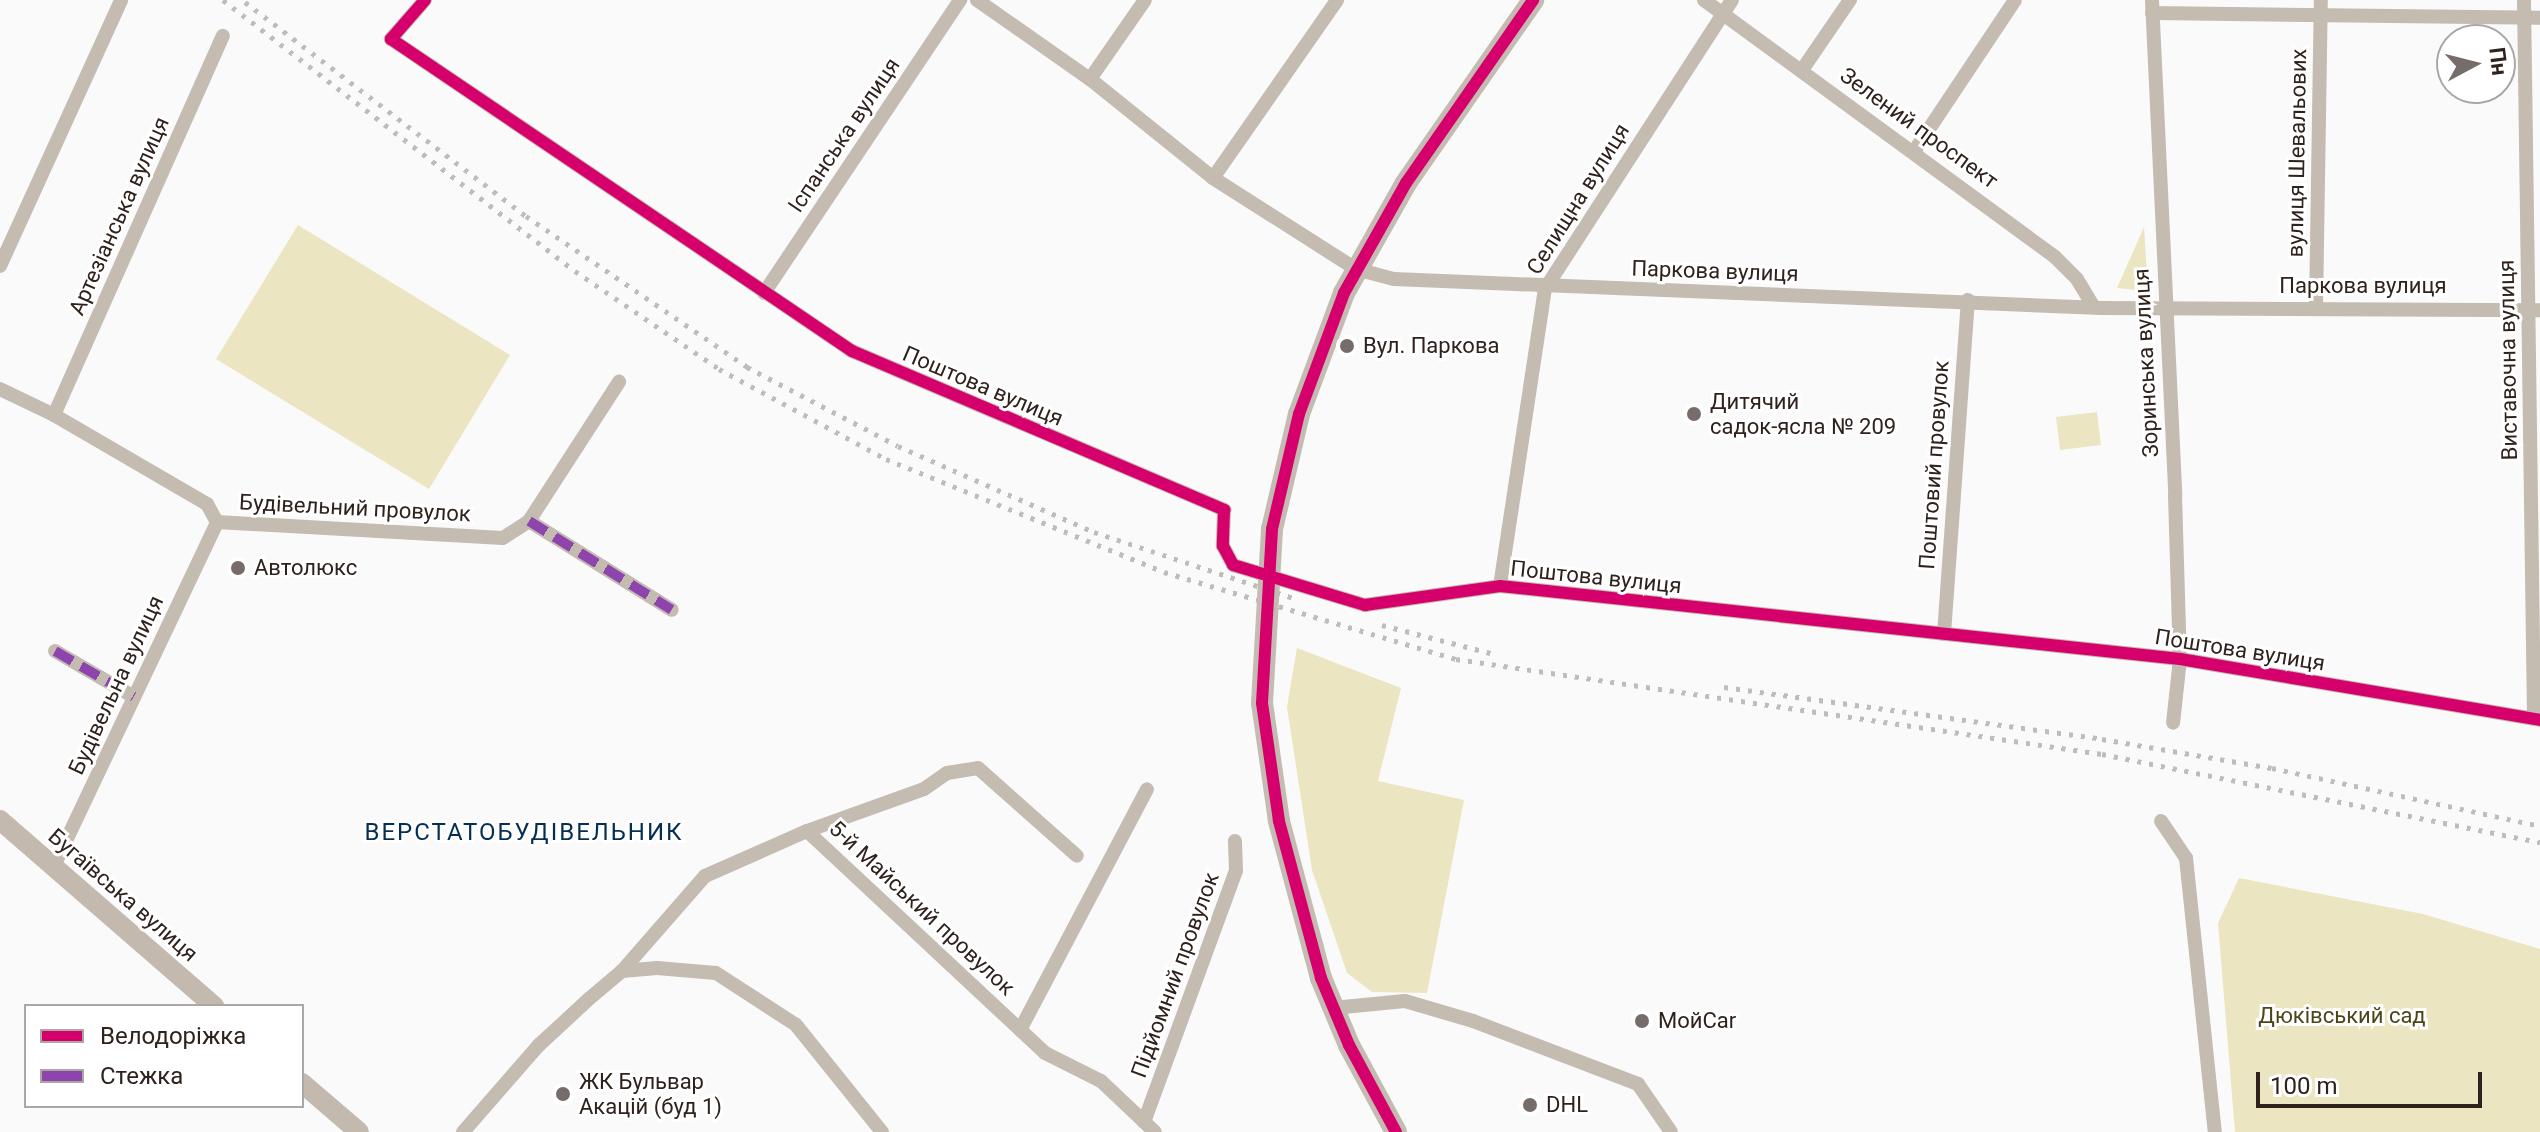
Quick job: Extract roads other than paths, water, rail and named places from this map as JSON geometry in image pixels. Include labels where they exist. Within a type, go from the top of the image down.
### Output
[{"type":"main road","points":[[1396,1132],[1333,1008],[1287,859],[1264,734],[1263,677],[1270,550],[1299,414],[1321,347],[1356,269],[1419,162],[1533,0]]},
{"type":"main road","name":"Бугаївська вулиця","points":[[0,820],[212,1004]]},
{"type":"main road","points":[[304,1085],[359,1132]]},
{"type":"street","points":[[0,266],[121,0]]},
{"type":"street","name":"Поштова вулиця","points":[[425,0],[391,39],[852,351],[1224,510],[1223,546],[1233,565],[1365,605],[1500,586],[2180,659],[2537,719]]},
{"type":"street","name":"Іспанська вулиця","points":[[764,293],[960,0]]},
{"type":"street","name":"Паркова вулиця","points":[[977,0],[1090,79],[1213,178],[1356,269],[1394,279],[1545,289],[1968,300],[2094,307],[2535,310]]},
{"type":"street","points":[[1090,79],[1145,0]]},
{"type":"street","points":[[1213,178],[1337,0]]},
{"type":"street","name":"Зелений проспект","points":[[1704,0],[1728,6],[1802,70],[1915,150],[2055,257],[2077,279],[2094,307]]},
{"type":"street","points":[[1802,70],[1850,0]]},
{"type":"street","points":[[1915,150],[2015,0]]},
{"type":"street","name":"Виставочна вулиця","points":[[2524,0],[2532,18],[2537,719]]},
{"type":"street","name":"Селищна вулиця","points":[[1500,586],[1545,289],[1728,6]]},
{"type":"street","points":[[2152,7],[2321,6],[2532,18]]},
{"type":"street","name":"вулиця Шевальових","points":[[2316,307],[2321,6]]},
{"type":"street","name":"Зоринська вулиця","points":[[2152,7],[2180,659],[2173,723]]},
{"type":"street","name":"Артезіанська вулиця","points":[[54,415],[223,36]]},
{"type":"street","name":"Поштовий провулок","points":[[1944,634],[1968,300]]},
{"type":"street","points":[[619,382],[529,521],[672,610]]},
{"type":"street","name":"Будівельний провулок","points":[[0,389],[54,415],[207,504],[217,522],[503,538],[529,521]]},
{"type":"street","name":"Будівельна вулиця","points":[[54,866],[217,522]]},
{"type":"street","points":[[55,651],[134,697]]},
{"type":"street","points":[[807,831],[924,789],[947,773],[978,768],[1077,856]]},
{"type":"street","points":[[1020,1030],[1147,789]]},
{"type":"street","points":[[2161,821],[2186,858],[2215,1132]]},
{"type":"street","name":"5-й Майський провулок","points":[[463,1132],[551,1032],[622,971],[705,876],[807,831],[1045,1053],[1101,1081],[1149,1127]]},
{"type":"street","name":"Підйомний провулок","points":[[1149,1127],[1236,871],[1235,841]]},
{"type":"street","points":[[622,971],[716,973],[796,1025],[882,1132]]},
{"type":"street","points":[[1333,1008],[1405,1001],[1488,1026],[1638,1084],[1671,1132]]},
{"type":"railway","points":[[223,0],[575,271],[719,369],[886,459],[1164,572],[1456,659],[2102,754],[2540,842]]},
{"type":"railway","points":[[245,2],[526,216],[747,367],[898,446],[1094,532],[1294,598]]},
{"type":"railway","points":[[1382,625],[1490,653]]},
{"type":"railway","points":[[1724,687],[2102,739],[2272,768],[2540,826]]},
{"type":"place","name":"Вул. Паркова","points":[[1347,346]]},
{"type":"place","name":"Дитячий садок-ясла № 209","points":[[1694,414]]},
{"type":"place","name":"Автолюкс","points":[[238,568]]},
{"type":"place","name":"МойCar","points":[[1642,1021]]},
{"type":"place","name":"ЖК Бульвар Акацій (буд 1)","points":[[563,1094]]},
{"type":"place","name":"DHL","points":[[1530,1105]]},
{"type":"district","name":"ВЕРСТАТОБУДІВЕЛЬНИК","points":[[524,833]]},
{"type":"park label","name":"Дюківський сад","points":[[2342,1016]]}]
